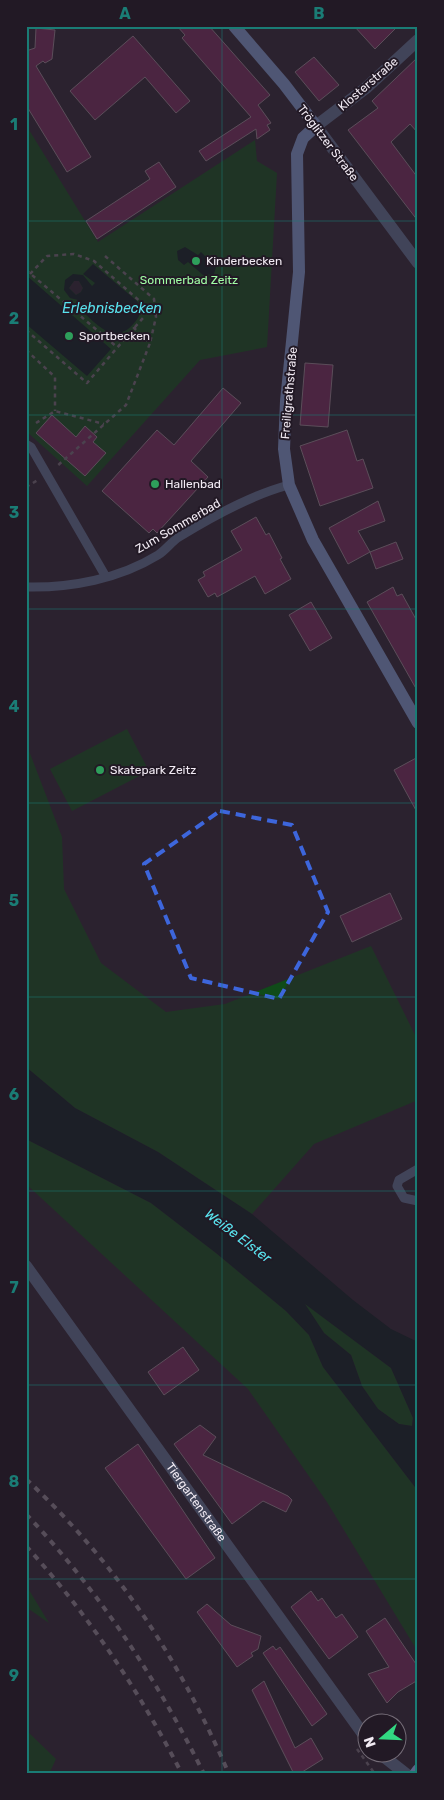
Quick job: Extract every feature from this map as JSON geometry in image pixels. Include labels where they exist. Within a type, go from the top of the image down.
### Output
[{"type":"main road","points":[[415,1774],[418,1770]]},
{"type":"street","name":"Tröglitzer Straße","points":[[234,26],[284,84],[418,264]]},
{"type":"street","name":"Klosterstraße","points":[[316,126],[366,88],[418,40]]},
{"type":"street","name":"Freiligrathstraße","points":[[316,126],[303,138],[297,154],[299,272],[286,401],[284,449],[289,485],[313,540],[418,723]]},
{"type":"street","name":"Tiergartenstraße","points":[[26,1266],[356,1724]]},
{"type":"street","points":[[391,1762],[406,1774]]},
{"type":"lane","points":[[26,444],[31,447],[106,577]]},
{"type":"lane","name":"Zum Sommerbad","points":[[26,587],[77,585],[106,577],[159,554],[178,538],[266,491],[289,485]]},
{"type":"lane","points":[[418,1169],[399,1180],[397,1186],[404,1198],[418,1201]]},
{"type":"path","points":[[26,330],[87,383],[143,318],[142,303],[94,261],[74,254],[48,256],[30,274]]},
{"type":"path","points":[[68,455],[126,405],[150,343],[156,317],[154,299],[105,256]]},
{"type":"path","points":[[26,270],[117,347]]},
{"type":"path","points":[[134,328],[150,343]]},
{"type":"path","points":[[26,350],[55,377],[55,411]]},
{"type":"path","points":[[36,424],[55,411],[104,424]]},
{"type":"highlighted area","points":[[220,811],[292,825],[328,912],[279,999],[191,978],[144,864]]},
{"type":"green space","name":"Sommerbad Zeitz","points":[[26,125],[98,242],[255,140],[257,161],[277,173],[267,347],[200,360],[87,486],[26,431]],"holes":[[[74,281],[79,281],[83,288],[76,295],[69,288]]]},
{"type":"green space","name":"Skatepark Zeitz","points":[[127,729],[149,771],[72,811],[50,769]]},
{"type":"green space","points":[[26,743],[62,837],[64,889],[101,963],[166,1012],[225,1004],[371,946],[418,1041],[418,1100],[314,1144],[252,1214],[158,1152],[75,1108],[26,1067]]},
{"type":"green space","points":[[26,1139],[151,1203],[216,1253],[286,1311],[309,1335],[323,1367],[418,1491],[418,1652],[327,1502],[248,1389],[26,1184]]},
{"type":"green space","points":[[304,1303],[391,1368],[413,1418],[412,1426],[399,1424],[378,1409],[362,1386],[351,1355],[324,1333]]},
{"type":"green space","points":[[26,1585],[29,1590],[49,1623],[26,1607]]},
{"type":"green space","points":[[26,1730],[56,1759],[49,1774],[26,1774]]},
{"type":"water","name":"Kinderbecken","points":[[185,247],[198,255],[201,252],[216,267],[214,274],[203,275],[188,262],[184,265],[178,260],[177,251]]},
{"type":"water","name":"Erlebnisbecken","points":[[93,264],[137,301],[140,307],[139,317],[127,330],[112,333],[104,330],[75,305],[78,300],[70,298],[64,290],[65,280],[73,274],[83,275],[92,286],[95,283],[83,274]],"holes":[[[74,281],[79,281],[83,288],[76,295],[69,288]]]},
{"type":"water","name":"Sportbecken","points":[[26,275],[111,349],[87,376],[26,324]]},
{"type":"water","name":"Weiße Elster","points":[[26,1067],[75,1108],[158,1152],[252,1214],[353,1300],[391,1329],[418,1342],[418,1491],[323,1367],[309,1335],[286,1311],[216,1253],[151,1203],[26,1139]],"holes":[[[305,1304],[391,1368],[413,1418],[412,1426],[399,1424],[378,1409],[362,1386],[351,1355],[324,1333]]]},
{"type":"building","points":[[177,26],[209,26],[270,95],[258,105],[271,123],[267,125],[270,130],[257,139],[256,129],[206,161],[199,151],[251,117],[182,38],[185,35]]},
{"type":"building","points":[[354,26],[398,26],[375,49]]},
{"type":"building","points":[[36,28],[55,30],[52,59],[45,63],[43,61],[36,66],[91,157],[67,172],[26,105],[26,51],[35,48]]},
{"type":"building","points":[[133,36],[190,101],[176,113],[145,77],[95,120],[70,91]]},
{"type":"building","points":[[314,57],[339,85],[319,101],[295,72]]},
{"type":"building","points":[[418,57],[418,133],[410,124],[391,142],[418,178],[418,221],[348,130],[378,108],[372,101]]},
{"type":"building","points":[[159,162],[176,187],[97,239],[86,221],[150,179],[145,171]]},
{"type":"building","points":[[305,363],[333,365],[328,427],[300,425]]},
{"type":"building","name":"Hallenbad","points":[[223,388],[241,403],[191,461],[208,477],[157,533],[153,529],[149,533],[102,491],[157,430],[174,445]]},
{"type":"building","points":[[52,415],[76,437],[85,426],[97,437],[93,442],[106,453],[85,476],[36,433]]},
{"type":"building","points":[[347,430],[357,461],[363,459],[373,488],[320,506],[300,446]]},
{"type":"building","points":[[378,501],[385,521],[358,531],[370,552],[348,564],[329,528]]},
{"type":"building","points":[[256,517],[266,535],[269,533],[291,579],[265,594],[255,576],[217,597],[215,593],[208,597],[198,580],[205,576],[203,572],[242,550],[231,531]]},
{"type":"building","points":[[396,542],[403,559],[376,569],[370,552]]},
{"type":"building","points":[[393,587],[397,596],[402,594],[418,623],[418,692],[367,602]]},
{"type":"building","points":[[311,602],[332,638],[310,651],[289,615]]},
{"type":"building","points":[[418,757],[418,814],[394,770]]},
{"type":"building","points":[[390,893],[402,919],[352,942],[340,916]]},
{"type":"building","points":[[183,1347],[199,1370],[164,1395],[148,1372]]},
{"type":"building","points":[[200,1425],[216,1437],[203,1455],[288,1496],[292,1500],[286,1512],[263,1501],[232,1524],[174,1444]]},
{"type":"building","points":[[138,1444],[215,1558],[186,1579],[105,1468]]},
{"type":"building","points":[[311,1591],[318,1601],[322,1598],[336,1618],[342,1614],[358,1637],[329,1659],[291,1607]]},
{"type":"building","points":[[207,1604],[231,1625],[261,1636],[258,1649],[251,1653],[253,1656],[237,1667],[197,1612]]},
{"type":"building","points":[[385,1618],[418,1667],[418,1680],[398,1692],[387,1703],[368,1674],[389,1667],[366,1631]]},
{"type":"building","points":[[273,1646],[276,1650],[280,1647],[327,1714],[312,1726],[263,1653]]},
{"type":"building","points":[[264,1681],[295,1748],[311,1738],[323,1759],[299,1774],[294,1774],[252,1690]]},
{"type":"railway","points":[[26,1479],[90,1546],[144,1616],[189,1692],[229,1774]]},
{"type":"railway","points":[[26,1514],[78,1574],[125,1637],[167,1704],[204,1774]]},
{"type":"railway","points":[[26,1546],[71,1599],[112,1655],[149,1713],[182,1774]]},
{"type":"place","name":"Kinderbecken","points":[[196,261]]},
{"type":"place","name":"Sportbecken","points":[[69,336]]},
{"type":"place","name":"Hallenbad","points":[[155,484]]},
{"type":"place","name":"Skatepark Zeitz","points":[[100,770]]}]
